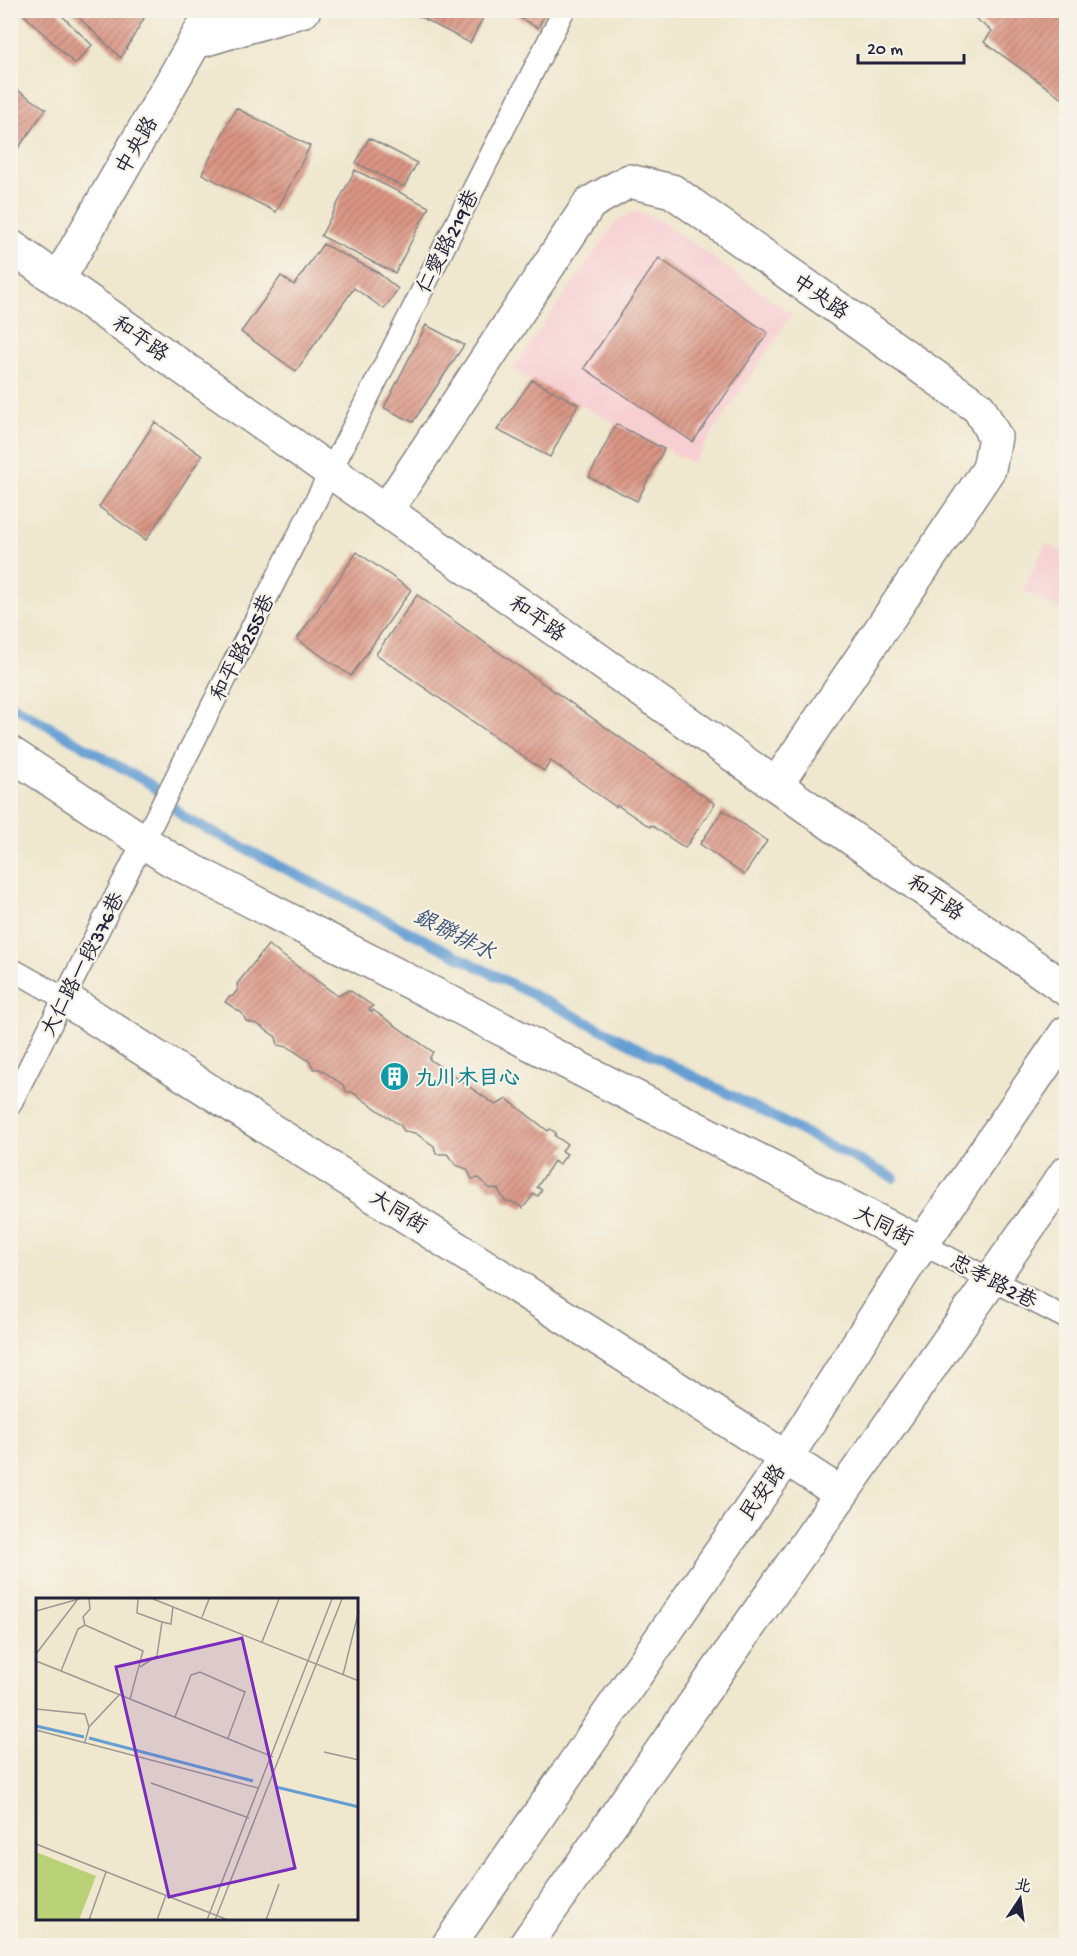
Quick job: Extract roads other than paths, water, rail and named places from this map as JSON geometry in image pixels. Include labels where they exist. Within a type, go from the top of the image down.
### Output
[{"type":"street","name":"中央路","points":[[58,280],[213,10]]},
{"type":"street","points":[[196,42],[304,10]]},
{"type":"street","name":"中央路","points":[[386,511],[590,203],[628,181],[672,191],[979,408],[995,437],[989,469],[776,785]]},
{"type":"street","name":"和平路","points":[[10,246],[1066,989]]},
{"type":"street","name":"大同街","points":[[10,753],[148,832],[170,859],[922,1245]]},
{"type":"street","name":"大同街","points":[[65,999],[840,1493]]},
{"type":"street","name":"民安路","points":[[448,1946],[786,1458],[922,1245],[1066,1033]]},
{"type":"street","points":[[525,1946],[1066,1173]]},
{"type":"lane","name":"仁愛路219巷","points":[[330,471],[564,10]]},
{"type":"lane","name":"和平路255巷","points":[[148,832],[330,471]]},
{"type":"lane","name":"大仁路一段376巷","points":[[10,1105],[148,832]]},
{"type":"lane","name":"大同街","points":[[10,968],[65,999]]},
{"type":"lane","name":"忠孝路2巷","points":[[922,1245],[1066,1318]]},
{"type":"waterway","name":"銀聯排水","points":[[10,704],[150,784],[185,818],[894,1178]]},
{"type":"place","name":"九川木目心","points":[[394,1077]]}]
